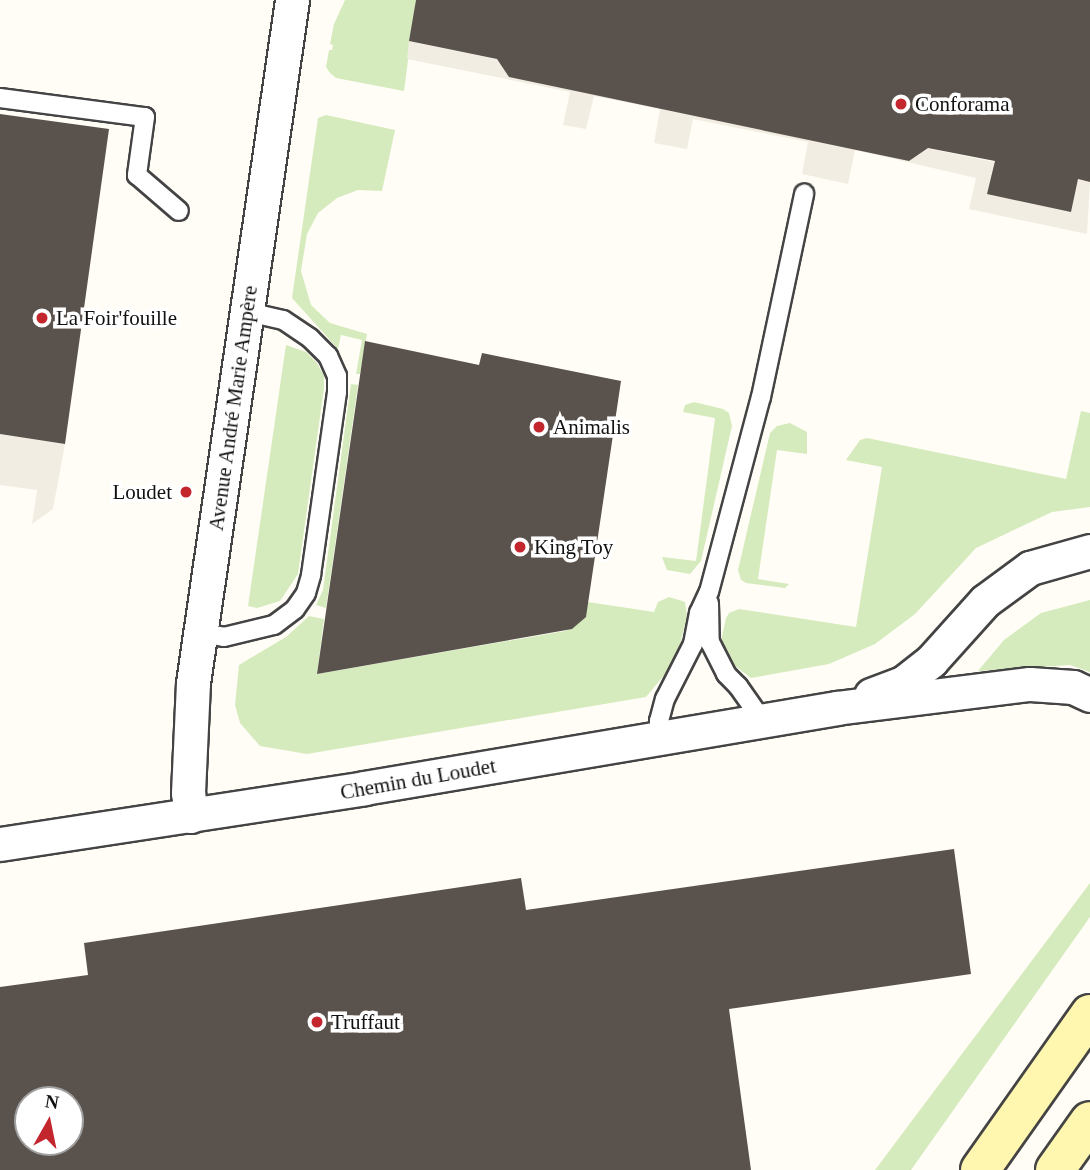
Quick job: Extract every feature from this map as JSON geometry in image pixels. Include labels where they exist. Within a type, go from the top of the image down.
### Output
[{"type":"main road","points":[[980,1170],[1090,1014]]},
{"type":"main road","points":[[1055,1170],[1090,1121]]},
{"type":"street","name":"Avenue André Marie Ampère","points":[[191,817],[188,793],[192,697],[200,633],[295,4]]},
{"type":"street","name":"Chemin du Loudet","points":[[836,708],[903,683],[931,661],[985,601],[1030,568],[1090,551]]},
{"type":"street","name":"Chemin du Loudet","points":[[0,844],[191,817],[836,708],[1030,684],[1073,687],[1090,695]]},
{"type":"lane","points":[[0,98],[145,117],[137,176],[179,211]]},
{"type":"lane","points":[[659,737],[659,721],[665,699],[684,666],[709,592],[761,397],[804,194]]},
{"type":"lane","points":[[200,633],[225,636],[274,625],[295,609],[306,593],[311,575],[337,393],[337,376],[328,356],[310,338],[283,320],[247,312]]},
{"type":"lane","points":[[709,592],[710,642],[726,674],[762,720]]},
{"type":"green space","points":[[345,0],[416,0],[404,91],[336,78],[326,67],[329,50],[332,50],[333,45],[330,44],[334,24]]},
{"type":"green space","points":[[326,115],[395,130],[382,191],[358,190],[337,198],[318,213],[307,234],[301,271],[311,305],[330,323],[367,334],[360,374],[356,374],[362,340],[341,335],[338,349],[292,298],[318,118]]},
{"type":"green space","points":[[286,345],[306,352],[317,363],[324,376],[324,388],[298,574],[280,601],[257,608],[248,606]]},
{"type":"green space","points":[[351,384],[358,385],[326,608],[316,605],[323,590]]},
{"type":"green space","points":[[694,402],[723,409],[729,413],[732,426],[701,561],[690,574],[667,570],[662,557],[696,561],[715,418],[683,412],[685,405]]},
{"type":"green space","points":[[1081,411],[1090,413],[1090,507],[1052,512],[976,548],[915,614],[875,644],[829,664],[751,678],[725,658],[720,646],[726,618],[729,613],[739,609],[856,627],[882,467],[846,460],[860,440],[867,438],[1066,479]]},
{"type":"green space","points":[[790,423],[807,432],[807,454],[777,450],[758,579],[789,584],[785,588],[746,583],[741,580],[738,570],[770,433],[777,426]]},
{"type":"green space","points":[[669,597],[685,602],[687,616],[676,661],[646,697],[307,754],[260,746],[240,723],[235,705],[239,665],[286,637],[309,616],[324,619],[317,674],[565,631],[579,623],[588,602],[654,612],[658,602]]},
{"type":"green space","points":[[1090,600],[1090,672],[1070,665],[978,671],[1004,640],[1041,613]]},
{"type":"green space","points":[[1090,883],[1090,917],[911,1170],[875,1170]]},
{"type":"shaded area","points":[[409,41],[1090,182],[1087,234],[969,209],[976,178],[855,150],[848,184],[802,174],[808,142],[693,119],[687,149],[654,143],[660,109],[594,96],[586,129],[563,125],[570,92],[407,59]]},
{"type":"shaded area","points":[[0,434],[65,444],[53,509],[32,524],[37,490],[0,485]]},
{"type":"building","name":"Conforama","points":[[416,0],[1090,0],[1090,182],[1078,179],[1071,212],[987,194],[995,161],[928,148],[909,161],[509,77],[497,59],[409,41]]},
{"type":"building","name":"La Foir'fouille","points":[[0,114],[109,129],[65,444],[0,434]]},
{"type":"building","points":[[365,341],[479,365],[482,353],[621,381],[586,617],[572,629],[317,674]]},
{"type":"building","name":"Truffaut","points":[[954,849],[971,974],[729,1009],[751,1170],[0,1170],[0,987],[88,975],[84,943],[521,878],[526,910]]},
{"type":"place","name":"Conforama","points":[[901,104]]},
{"type":"place","name":"La Foir'fouille","points":[[42,318]]},
{"type":"place","name":"Animalis","points":[[539,427]]},
{"type":"place","name":"Loudet","points":[[186,492]]},
{"type":"place","name":"King Toy","points":[[520,547]]},
{"type":"place","name":"Truffaut","points":[[317,1022]]}]
